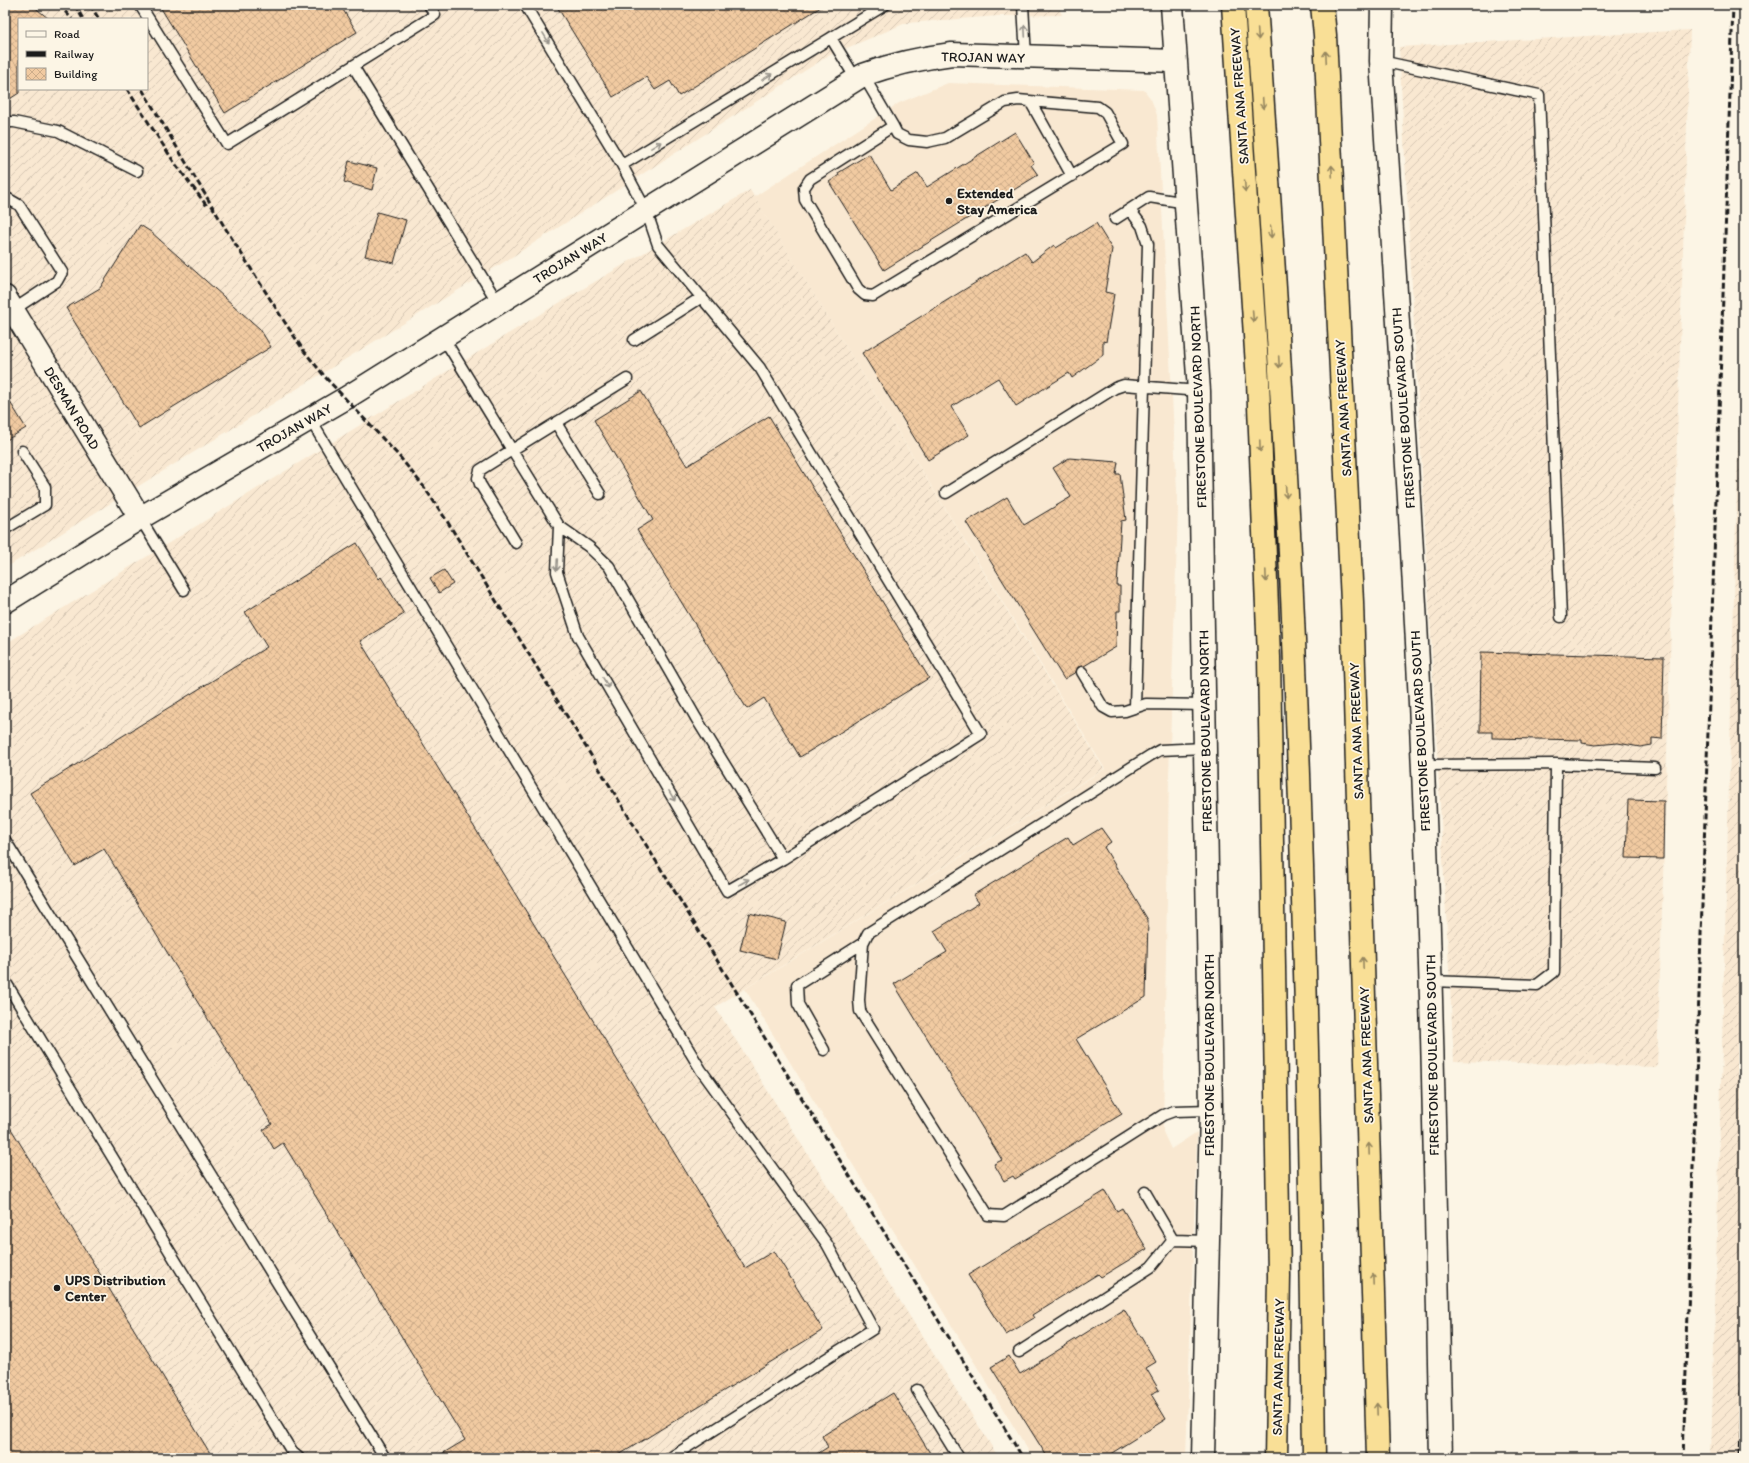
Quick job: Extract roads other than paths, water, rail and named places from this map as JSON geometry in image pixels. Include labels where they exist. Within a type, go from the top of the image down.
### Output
[{"type":"highway","name":"SANTA ANA FREEWAY","points":[[1233,5],[1258,382],[1269,657],[1279,1276],[1276,1458]]},
{"type":"highway","points":[[1256,5],[1294,640],[1311,1170],[1314,1458]]},
{"type":"highway","name":"SANTA ANA FREEWAY","points":[[1322,5],[1325,35],[1352,610],[1379,1455]]},
{"type":"highway","points":[[1325,35],[1332,5]]},
{"type":"street","name":"FIRESTONE BOULEVARD NORTH","points":[[1172,5],[1199,392],[1211,1110],[1203,1458]]},
{"type":"street","name":"FIRESTONE BOULEVARD SOUTH","points":[[1382,5],[1381,61],[1407,468],[1423,766],[1431,981],[1441,1458]]},
{"type":"street","name":"TROJAN WAY","points":[[6,598],[310,419],[860,77],[891,64],[921,57],[952,54],[1176,61]]},
{"type":"street","name":"DESMAN ROAD","points":[[9,303],[140,518]]},
{"type":"lane","points":[[140,5],[227,144],[435,15],[429,5]]},
{"type":"lane","points":[[525,5],[622,165],[646,210],[658,245],[760,368],[981,734],[783,859],[728,891],[578,636],[557,572],[559,526]]},
{"type":"lane","points":[[622,165],[885,5]]},
{"type":"lane","points":[[1023,5],[1026,57]]},
{"type":"lane","points":[[831,38],[860,77],[893,126],[898,134],[909,140],[927,142],[945,138],[1006,102],[1018,100],[1098,107],[1105,112],[1123,144],[873,296],[865,295],[858,289],[805,200],[804,188],[810,179],[893,126]]},
{"type":"lane","points":[[1381,61],[1539,95],[1561,617]]},
{"type":"lane","points":[[353,66],[498,303]]},
{"type":"lane","points":[[1030,101],[1072,176]]},
{"type":"lane","points":[[5,122],[14,122],[58,131],[137,171]]},
{"type":"lane","points":[[5,197],[19,205],[62,272],[57,281],[9,303]]},
{"type":"lane","points":[[1115,219],[1149,197],[1187,203]]},
{"type":"lane","points":[[1130,210],[1142,226],[1148,244],[1135,707]]},
{"type":"lane","points":[[634,340],[702,297]]},
{"type":"lane","points":[[443,337],[559,526],[589,547],[609,566],[696,718],[783,859]]},
{"type":"lane","points":[[516,543],[480,484],[478,478],[480,470],[627,379]]},
{"type":"lane","points":[[946,493],[1115,388],[1124,385],[1199,392]]},
{"type":"lane","points":[[310,419],[462,669],[701,1070],[827,1244],[873,1329],[670,1458]]},
{"type":"lane","points":[[556,423],[600,494]]},
{"type":"lane","points":[[5,529],[45,505],[45,487],[22,451]]},
{"type":"lane","points":[[140,518],[184,590]]},
{"type":"lane","points":[[1082,672],[1103,707],[1112,712],[1125,711],[1146,704],[1205,705]]},
{"type":"lane","points":[[1205,748],[1160,750],[868,933],[863,943],[859,1000],[860,1011],[988,1215],[1004,1216],[1163,1115],[1174,1110],[1211,1110]]},
{"type":"lane","points":[[1423,766],[1556,764],[1655,768]]},
{"type":"lane","points":[[1431,981],[1537,985],[1554,972],[1556,764]]},
{"type":"lane","points":[[5,840],[384,1458]]},
{"type":"lane","points":[[824,1050],[798,1004],[797,985],[863,943]]},
{"type":"lane","points":[[5,981],[292,1452],[299,1458]]},
{"type":"lane","points":[[1145,1192],[1173,1240]]},
{"type":"lane","points":[[1173,1240],[1208,1241]]},
{"type":"lane","points":[[1019,1352],[1152,1267],[1173,1240]]},
{"type":"lane","points":[[917,1390],[959,1458]]},
{"type":"railway","points":[[59,5],[71,18]]},
{"type":"railway","points":[[75,5],[82,18]]},
{"type":"railway","points":[[90,5],[98,18]]},
{"type":"railway","points":[[1683,1458],[1733,5]]},
{"type":"railway","points":[[128,90],[174,162],[207,206]]},
{"type":"railway","points":[[143,90],[224,226],[304,351],[326,378],[399,456],[424,487],[447,521],[1023,1458]]},
{"type":"railway","points":[[1738,1458],[1744,1292]]},
{"type":"place","name":"Extended Stay America","points":[[949,201]]},
{"type":"place","name":"UPS Distribution Center","points":[[57,1288]]}]
